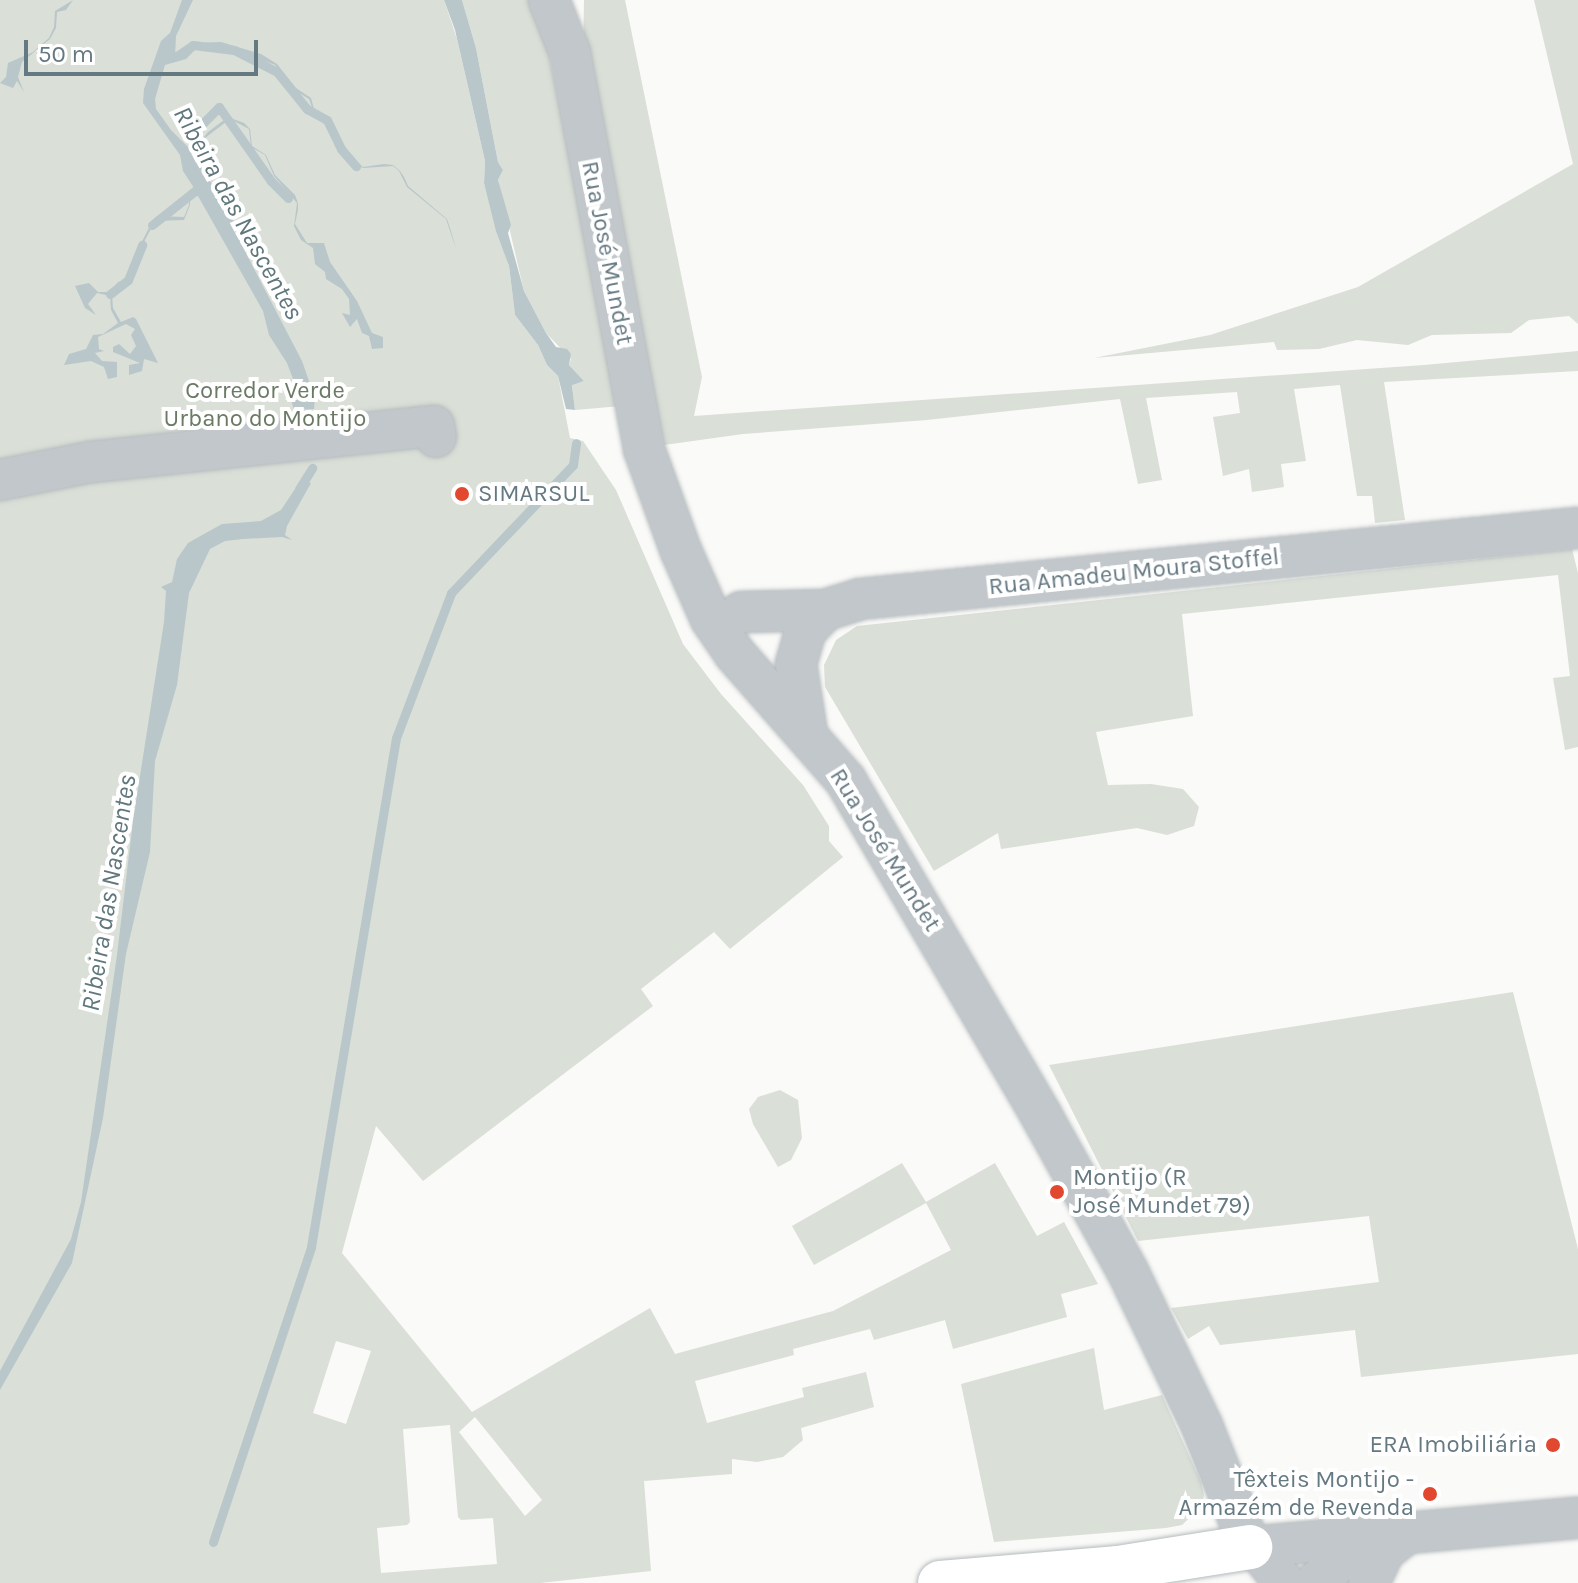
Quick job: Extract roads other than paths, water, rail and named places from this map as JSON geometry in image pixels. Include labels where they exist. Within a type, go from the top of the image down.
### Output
[{"type":"main road","points":[[940,1583],[1118,1568],[1250,1565]]},
{"type":"main road","points":[[1118,1568],[1191,1577],[1208,1583]]},
{"type":"street","name":"Rua José Mundet","points":[[549,0],[570,53],[644,449],[681,551],[711,619],[757,683],[807,734],[853,793],[1090,1202],[1188,1398],[1223,1481],[1250,1565]]},
{"type":"street","points":[[0,480],[91,462],[434,426],[436,437]]},
{"type":"street","name":"Rua Amadeu Moura Stoffel","points":[[741,612],[825,610],[860,599],[1578,528]]},
{"type":"street","points":[[807,734],[796,664],[806,630],[825,610]]},
{"type":"street","points":[[1118,1568],[1175,1551],[1209,1534],[1223,1509],[1223,1481]]},
{"type":"street","points":[[1250,1565],[1396,1534],[1578,1518]]},
{"type":"street","points":[[1315,1583],[1348,1554],[1396,1534]]},
{"type":"street","points":[[1369,1583],[1396,1534]]},
{"type":"street","points":[[1250,1565],[1270,1562],[1284,1583]]},
{"type":"waterway","points":[[165,57],[177,56],[193,45],[234,50],[277,72],[307,109],[327,120],[341,149],[356,166]]},
{"type":"waterway","points":[[186,158],[191,156],[193,140],[202,124],[219,107],[271,181],[288,198]]},
{"type":"waterway","points":[[152,225],[196,190]]},
{"type":"waterway","points":[[110,294],[128,280],[142,245]]},
{"type":"waterway","points":[[213,1542],[311,1247],[396,738],[451,593],[573,465],[576,443]]},
{"type":"waterway","name":"Ribeira das Nascentes","points":[[299,489],[312,468]]},
{"type":"place","name":"SIMARSUL","points":[[462,494]]},
{"type":"place","name":"Montijo (R José Mundet 79)","points":[[1057,1192]]},
{"type":"place","name":"ERA Imobiliária","points":[[1553,1445]]},
{"type":"place","name":"Têxteis Montijo - Armazém de Revenda","points":[[1430,1494]]},
{"type":"park label","name":"Corredor Verde Urbano do Montijo","points":[[265,405]]}]
